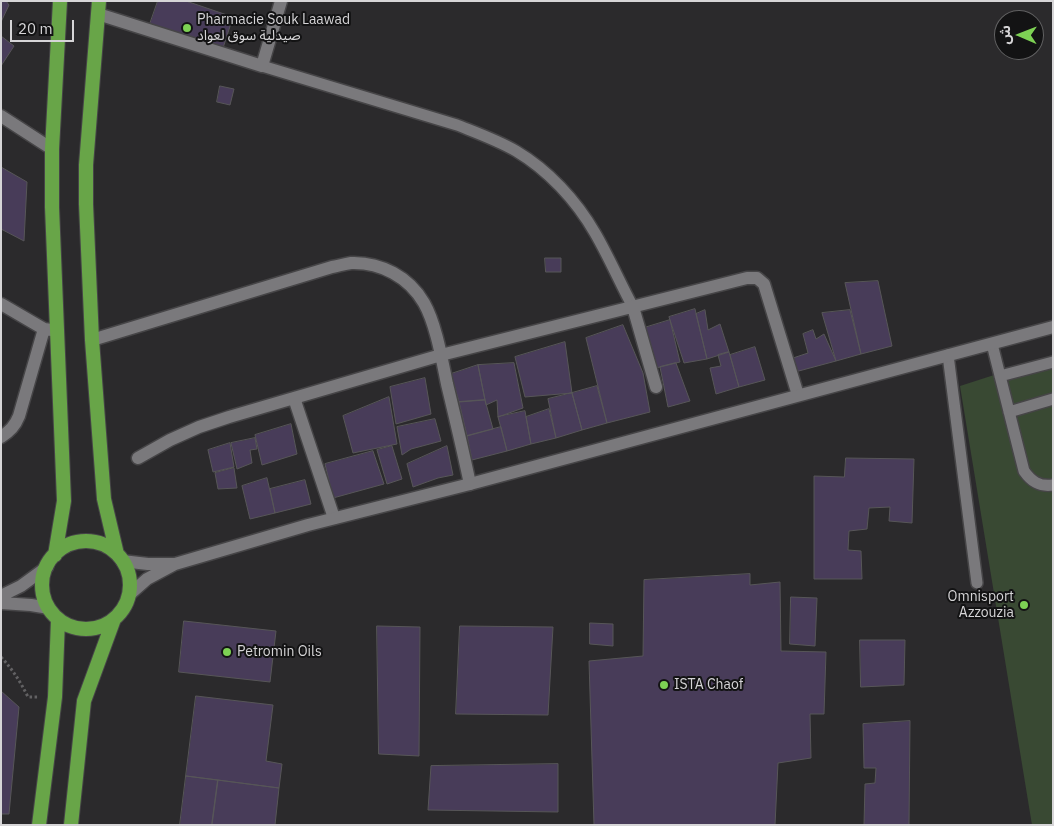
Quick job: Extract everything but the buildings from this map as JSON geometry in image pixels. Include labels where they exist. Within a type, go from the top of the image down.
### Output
[{"type":"highway","points":[[51,561],[66,547],[79,542],[93,542],[106,546],[126,565],[130,579],[130,594],[124,608],[114,619],[101,627],[86,630],[72,627],[58,620],[49,608],[44,594],[43,580],[51,561],[64,501],[52,206],[52,149],[60,1]]},
{"type":"highway","points":[[99,8],[86,165],[86,204],[92,340],[104,499],[120,558]]},
{"type":"highway","points":[[70,825],[84,702],[114,619]]},
{"type":"highway","points":[[39,825],[55,697],[58,620]]},
{"type":"street","points":[[99,8],[262,66],[281,1]]},
{"type":"street","points":[[1,116],[52,149]]},
{"type":"street","points":[[92,340],[332,267],[368,264],[385,268],[401,277],[414,289],[424,303],[432,320],[470,484]]},
{"type":"street","points":[[138,458],[170,440],[199,427],[229,417],[441,355],[747,278],[757,278],[764,284],[798,395]]},
{"type":"street","points":[[1,304],[44,329],[58,331]]},
{"type":"street","points":[[633,308],[656,387]]},
{"type":"street","points":[[130,594],[148,579],[175,564],[334,518],[470,484],[1053,327]]},
{"type":"street","points":[[1,437],[16,424],[44,329]]},
{"type":"street","points":[[294,398],[334,518]]},
{"type":"street","points":[[120,558],[148,564],[175,564]]},
{"type":"street","points":[[1,596],[22,586],[51,561]]},
{"type":"street","points":[[1,603],[49,608]]},
{"type":"lane","points":[[262,66],[457,125],[488,137],[516,151],[540,167],[562,188],[582,213],[595,233],[633,308]]},
{"type":"lane","points":[[992,344],[1024,471],[1034,483],[1053,486]]},
{"type":"lane","points":[[948,355],[977,583]]},
{"type":"lane","points":[[1000,376],[1053,362]]},
{"type":"lane","points":[[1009,412],[1053,399]]},
{"type":"path","points":[[1,657],[20,680],[28,696],[55,697]]},
{"type":"green space","name":"Omnisport Azzouzia","points":[[1053,356],[1053,825],[1032,825],[960,386]]},
{"type":"place","name":"Pharmacie Souk Laawad صيدلية سوق لعواد","points":[[187,28]]},
{"type":"place","name":"Omnisport Azzouzia","points":[[1024,605]]},
{"type":"place","name":"Petromin Oils","points":[[227,652]]},
{"type":"place","name":"ISTA Chaof","points":[[664,685]]}]
